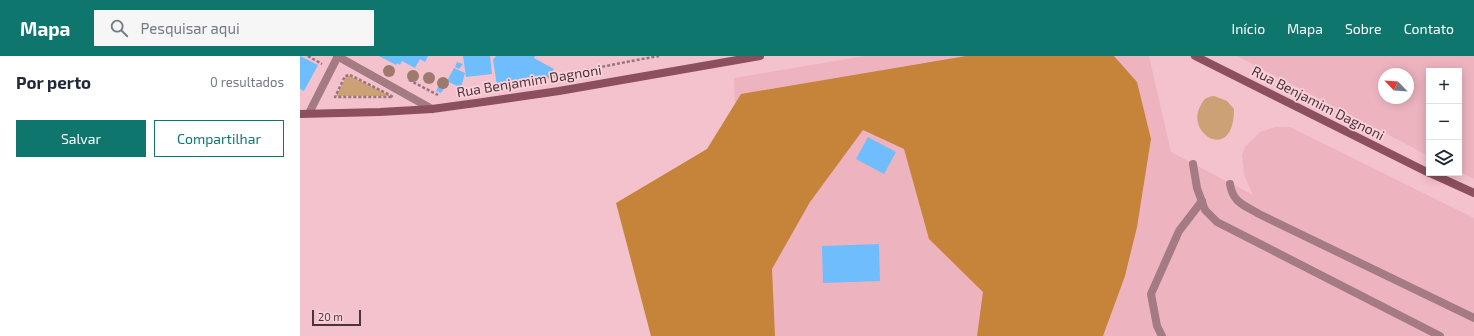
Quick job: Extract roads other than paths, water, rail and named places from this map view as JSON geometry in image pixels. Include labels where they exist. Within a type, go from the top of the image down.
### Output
[{"type":"street","points":[[309,113],[338,56],[432,109]]},
{"type":"street","points":[[725,56],[734,61]]},
{"type":"street","name":"Rua Benjamim Dagnoni","points":[[300,114],[432,109],[559,91],[760,56]]},
{"type":"street","name":"Rua Benjamim Dagnoni","points":[[1195,56],[1426,171]]},
{"type":"street","points":[[1193,164],[1197,188],[1205,210],[1217,222],[1440,336]]},
{"type":"street","name":"Rua Benjamim Dagnoni","points":[[1437,176],[1474,193]]},
{"type":"street","points":[[1230,184],[1232,192],[1238,203],[1474,318]]},
{"type":"street","points":[[1162,336],[1157,326],[1150,294],[1180,231],[1202,201]]}]
